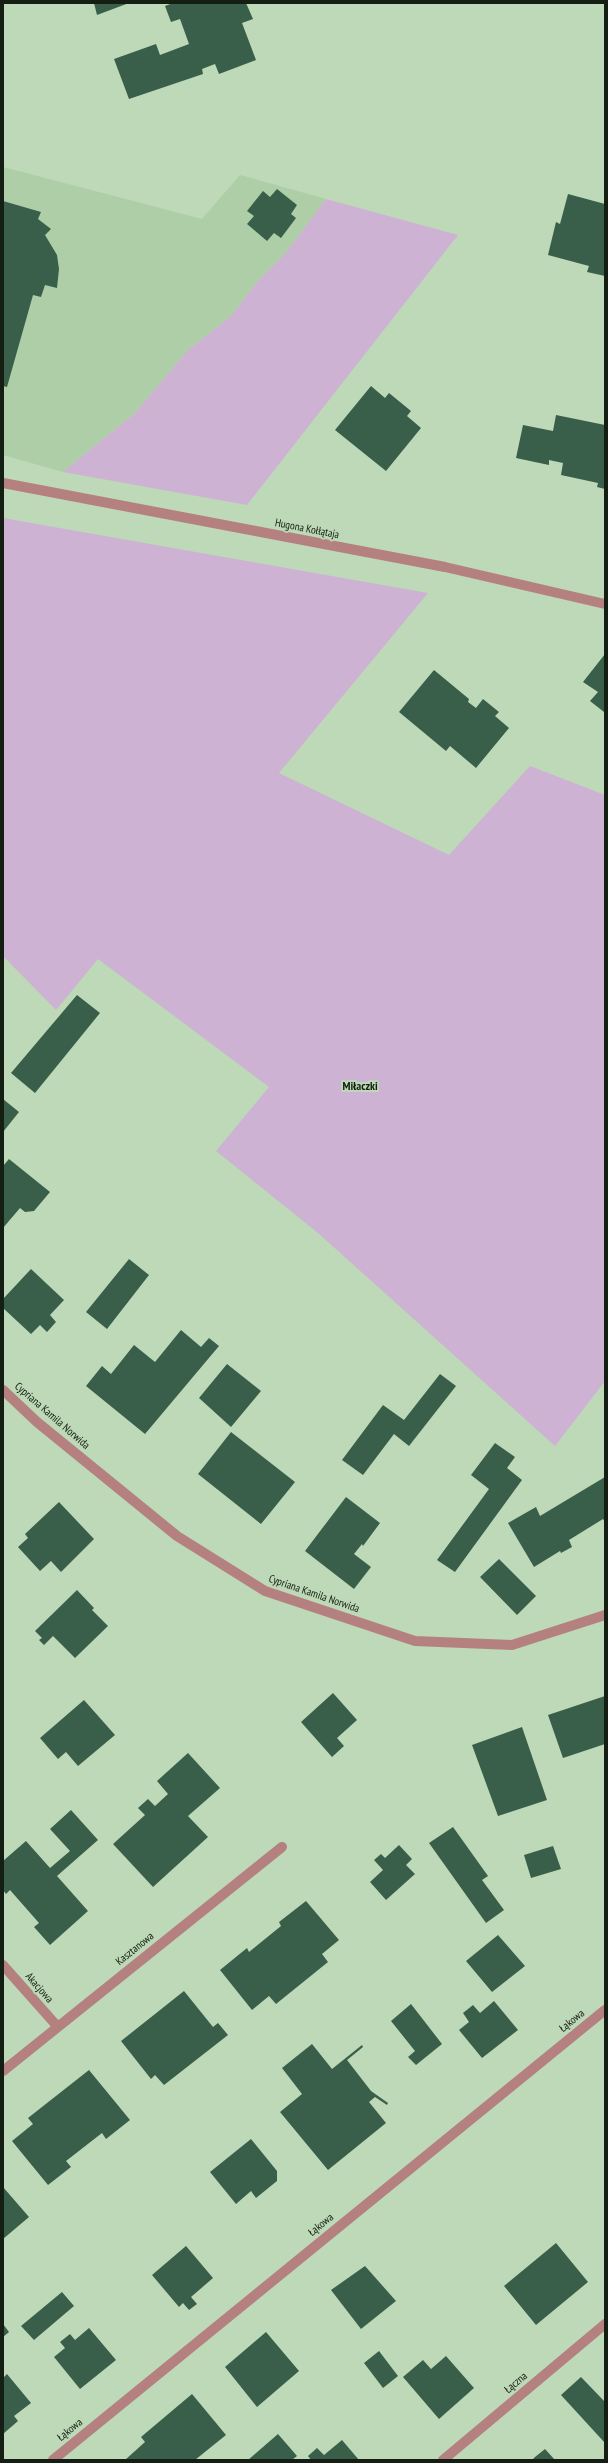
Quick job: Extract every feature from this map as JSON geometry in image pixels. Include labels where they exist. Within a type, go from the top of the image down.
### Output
[{"type":"street","name":"Hugona Kołłątaja","points":[[3,483],[445,567],[605,604]]},
{"type":"street","name":"Cypriana Kamila Norwida","points":[[3,1390],[37,1422],[177,1536],[265,1591],[415,1641],[512,1645],[605,1615]]},
{"type":"street","name":"Kasztanowa","points":[[3,2071],[57,2026],[282,1847]]},
{"type":"street","name":"Akacjowa","points":[[3,1965],[57,2026]]},
{"type":"street","name":"Łąkowa","points":[[53,2460],[605,2010]]},
{"type":"street","name":"Łączna","points":[[443,2460],[605,2324]]},
{"type":"shaded area","points":[[3,167],[202,219],[240,175],[326,199],[285,254],[258,281],[231,316],[188,350],[135,413],[63,472],[3,455]]},
{"type":"shaded area","points":[[326,199],[458,235],[247,505],[63,472],[135,413],[188,350],[231,316],[258,281],[285,254]]},
{"type":"shaded area","points":[[3,518],[428,593],[279,773],[449,855],[530,766],[605,795],[605,1381],[555,1446],[318,1233],[216,1151],[269,1087],[98,959],[56,1010],[3,956]]},
{"type":"building","points":[[94,3],[129,3],[97,15]]},
{"type":"building","points":[[173,3],[246,3],[253,19],[242,23],[256,60],[219,74],[215,64],[202,69],[203,74],[129,99],[114,59],[156,44],[160,55],[189,44],[180,19],[171,22],[165,6]]},
{"type":"building","points":[[277,189],[297,205],[291,214],[296,218],[281,238],[274,233],[267,241],[247,224],[254,216],[247,211],[263,191],[270,197]]},
{"type":"building","points":[[568,194],[605,204],[605,276],[587,272],[589,266],[548,255],[556,222],[560,224]]},
{"type":"building","points":[[3,201],[41,212],[38,219],[51,229],[45,235],[57,255],[59,269],[57,288],[45,285],[41,297],[33,295],[7,387],[3,386]]},
{"type":"building","points":[[371,386],[385,398],[389,393],[411,411],[407,416],[421,428],[386,471],[335,430]]},
{"type":"building","points":[[556,415],[605,425],[605,489],[597,487],[598,483],[561,475],[563,463],[549,460],[549,465],[516,458],[523,425],[553,431]]},
{"type":"building","points":[[605,654],[604,712],[590,701],[598,692],[583,682]]},
{"type":"building","points":[[434,670],[469,699],[468,702],[476,708],[483,699],[499,712],[495,716],[509,728],[476,768],[450,746],[446,751],[399,712]]},
{"type":"building","points":[[77,995],[100,1013],[35,1093],[11,1073]]},
{"type":"building","points":[[3,1099],[19,1112],[3,1132]]},
{"type":"building","points":[[9,1159],[50,1192],[34,1211],[25,1212],[20,1208],[3,1228],[3,1166]]},
{"type":"building","points":[[129,1259],[149,1275],[107,1329],[86,1312]]},
{"type":"building","points":[[31,1269],[64,1300],[50,1315],[56,1322],[47,1332],[40,1325],[31,1334],[3,1308],[3,1299]]},
{"type":"building","points":[[181,1330],[201,1347],[209,1338],[219,1346],[145,1434],[86,1386],[102,1366],[111,1374],[134,1345],[155,1362]]},
{"type":"building","points":[[227,1364],[261,1391],[231,1427],[199,1398]]},
{"type":"building","points":[[440,1374],[456,1386],[409,1446],[394,1434],[363,1475],[342,1460],[383,1405],[404,1420]]},
{"type":"building","points":[[231,1432],[295,1482],[261,1524],[198,1474]]},
{"type":"building","points":[[495,1443],[515,1457],[507,1468],[522,1480],[455,1572],[437,1560],[489,1489],[471,1475]]},
{"type":"building","points":[[605,1477],[605,1522],[603,1519],[569,1540],[572,1547],[561,1553],[560,1551],[534,1567],[508,1523],[536,1507],[540,1516]]},
{"type":"building","points":[[346,1497],[380,1523],[363,1546],[362,1544],[354,1554],[371,1567],[354,1589],[305,1551]]},
{"type":"building","points":[[59,1502],[94,1539],[61,1572],[51,1561],[40,1571],[18,1547],[28,1538],[25,1534]]},
{"type":"building","points":[[499,1559],[536,1596],[517,1615],[480,1577]]},
{"type":"building","points":[[77,1590],[94,1608],[92,1610],[108,1626],[75,1658],[53,1636],[44,1645],[39,1640],[42,1638],[35,1631]]},
{"type":"building","points":[[333,1693],[357,1720],[337,1738],[344,1746],[332,1757],[301,1722]]},
{"type":"building","points":[[605,1696],[605,1744],[563,1758],[548,1715]]},
{"type":"building","points":[[84,1700],[115,1735],[78,1766],[66,1752],[58,1759],[40,1738]]},
{"type":"building","points":[[522,1727],[547,1800],[498,1816],[472,1745]]},
{"type":"building","points":[[188,1753],[220,1788],[188,1816],[208,1837],[153,1887],[113,1844],[145,1815],[138,1808],[148,1799],[155,1806],[168,1794],[157,1781]]},
{"type":"building","points":[[71,1810],[98,1840],[57,1876],[88,1911],[50,1945],[34,1927],[39,1923],[10,1890],[6,1894],[3,1890],[3,1861],[26,1841],[50,1868],[70,1851],[50,1829]]},
{"type":"building","points":[[453,1827],[488,1876],[482,1880],[504,1910],[486,1923],[429,1843]]},
{"type":"building","points":[[399,1845],[412,1859],[406,1865],[415,1874],[386,1900],[370,1882],[383,1870],[374,1860],[381,1854],[385,1858]]},
{"type":"building","points":[[553,1846],[561,1869],[531,1878],[524,1855]]},
{"type":"building","points":[[306,1901],[339,1940],[322,1954],[328,1962],[276,2004],[269,1996],[252,2010],[220,1970],[247,1948],[249,1952],[281,1926],[279,1922]]},
{"type":"building","points":[[498,1935],[525,1966],[492,1992],[466,1961]]},
{"type":"building","points":[[184,1991],[213,2027],[218,2023],[228,2035],[164,2085],[155,2075],[151,2079],[121,2041]]},
{"type":"building","points":[[494,2001],[518,2030],[482,2058],[459,2030],[469,2022],[463,2013],[473,2005],[480,2013]]},
{"type":"building","points":[[411,2004],[442,2044],[416,2065],[408,2057],[415,2051],[391,2021]]},
{"type":"building","points":[[312,2044],[332,2069],[362,2045],[363,2047],[347,2060],[371,2091],[388,2103],[387,2105],[375,2097],[369,2102],[386,2123],[328,2170],[280,2112],[302,2094],[282,2068]]},
{"type":"building","points":[[89,2070],[130,2120],[106,2139],[102,2133],[66,2161],[71,2167],[48,2185],[12,2141],[33,2124],[28,2118]]},
{"type":"building","points":[[251,2139],[277,2171],[277,2181],[256,2198],[251,2191],[236,2204],[210,2172]]},
{"type":"building","points":[[3,2187],[29,2217],[3,2239]]},
{"type":"building","points":[[556,2243],[588,2282],[536,2325],[504,2286]]},
{"type":"building","points":[[186,2246],[213,2278],[191,2297],[197,2304],[189,2310],[183,2303],[179,2307],[152,2275]]},
{"type":"building","points":[[365,2266],[396,2301],[361,2329],[331,2290]]},
{"type":"building","points":[[62,2292],[74,2306],[34,2340],[21,2326]]},
{"type":"building","points":[[3,2324],[9,2332],[3,2337]]},
{"type":"building","points":[[89,2328],[116,2360],[80,2389],[54,2357],[65,2348],[60,2342],[70,2334],[75,2340]]},
{"type":"building","points":[[266,2332],[299,2371],[257,2407],[225,2367]]},
{"type":"building","points":[[379,2351],[398,2376],[383,2388],[364,2363]]},
{"type":"building","points":[[446,2356],[474,2388],[439,2419],[403,2377],[423,2360],[431,2369]]},
{"type":"building","points":[[7,2374],[31,2403],[14,2416],[18,2421],[3,2434],[3,2378]]},
{"type":"building","points":[[581,2377],[605,2402],[605,2443],[561,2395]]},
{"type":"building","points":[[192,2394],[226,2435],[195,2460],[125,2460],[145,2442],[141,2437]]},
{"type":"building","points":[[278,2434],[297,2456],[292,2460],[248,2460]]},
{"type":"building","points":[[342,2440],[359,2460],[311,2460],[308,2456],[317,2448],[324,2455]]},
{"type":"building","points":[[545,2449],[555,2460],[532,2460],[535,2457]]},
{"type":"district","name":"Miłaczki","points":[[360,1087]]}]
